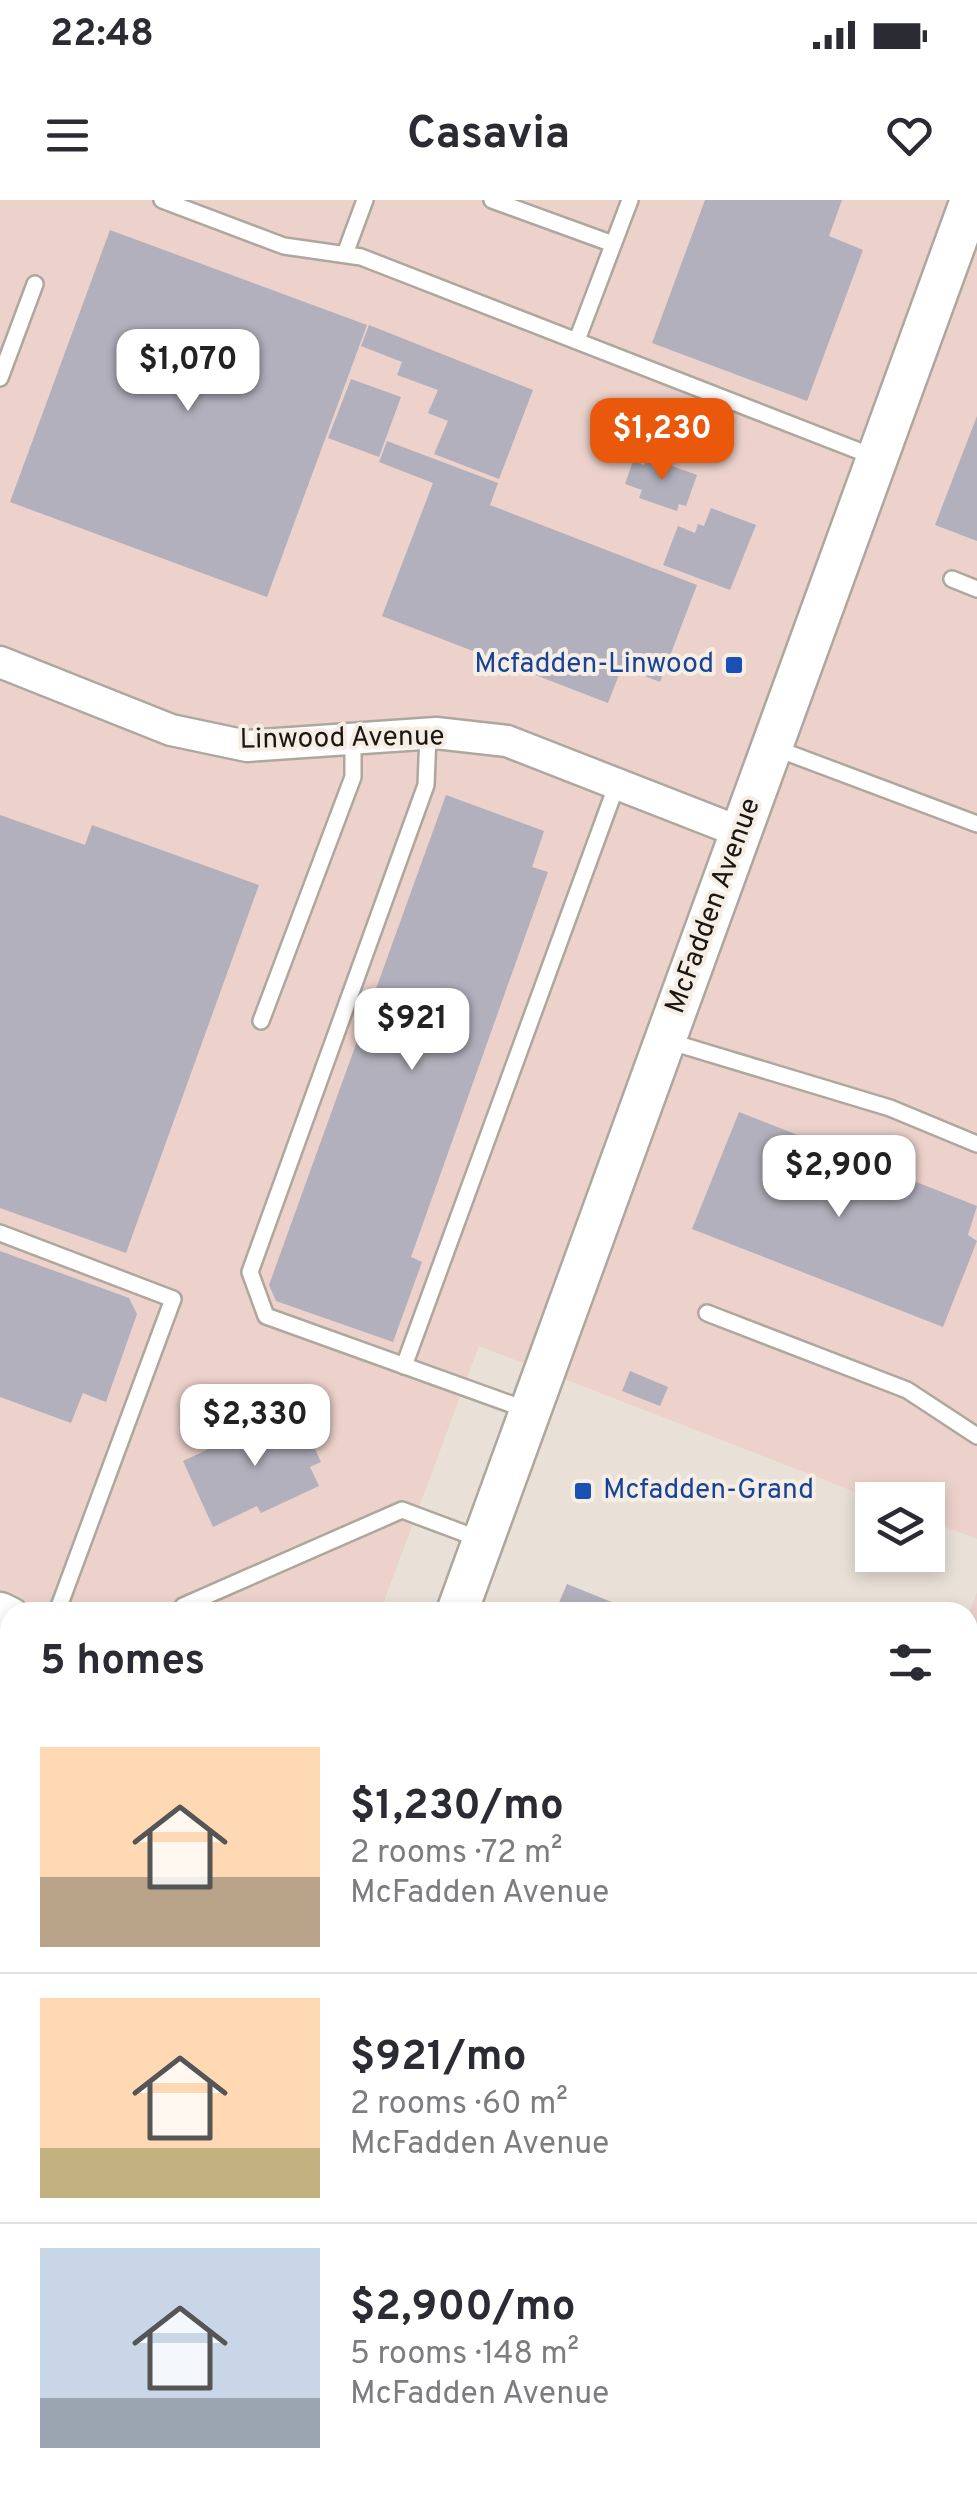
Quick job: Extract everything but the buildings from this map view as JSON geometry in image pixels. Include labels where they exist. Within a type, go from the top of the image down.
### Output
[{"type":"main road","name":"McFadden Avenue","points":[[461,1602],[877,458],[965,254],[970,200]]},
{"type":"street","name":"Linwood Avenue","points":[[0,662],[172,730],[247,746],[428,734],[506,741],[740,832]]},
{"type":"lane","points":[[162,200],[284,246],[345,254],[877,458]]},
{"type":"lane","points":[[345,254],[365,200]]},
{"type":"lane","points":[[492,200],[613,244]]},
{"type":"lane","points":[[577,340],[630,200]]},
{"type":"lane","points":[[0,378],[35,284]]},
{"type":"lane","points":[[952,579],[977,589]]},
{"type":"lane","points":[[428,734],[426,786],[250,1272],[266,1316],[530,1411]]},
{"type":"lane","points":[[261,1021],[353,777],[353,738]]},
{"type":"lane","points":[[772,747],[977,824]]},
{"type":"lane","points":[[404,1366],[617,784]]},
{"type":"lane","points":[[665,1040],[890,1108],[977,1144]]},
{"type":"lane","points":[[0,1233],[173,1299],[61,1602]]},
{"type":"lane","points":[[707,1313],[907,1390],[977,1436]]},
{"type":"lane","points":[[192,1602],[402,1510],[483,1541]]},
{"type":"shaded area","points":[[0,200],[977,200],[977,1539],[945,1527],[945,1482],[855,1482],[855,1492],[479,1346],[384,1602],[0,1602]]},
{"type":"place","name":"Mcfadden-Linwood","points":[[734,665]]},
{"type":"place","name":"Mcfadden-Grand","points":[[583,1491]]}]
